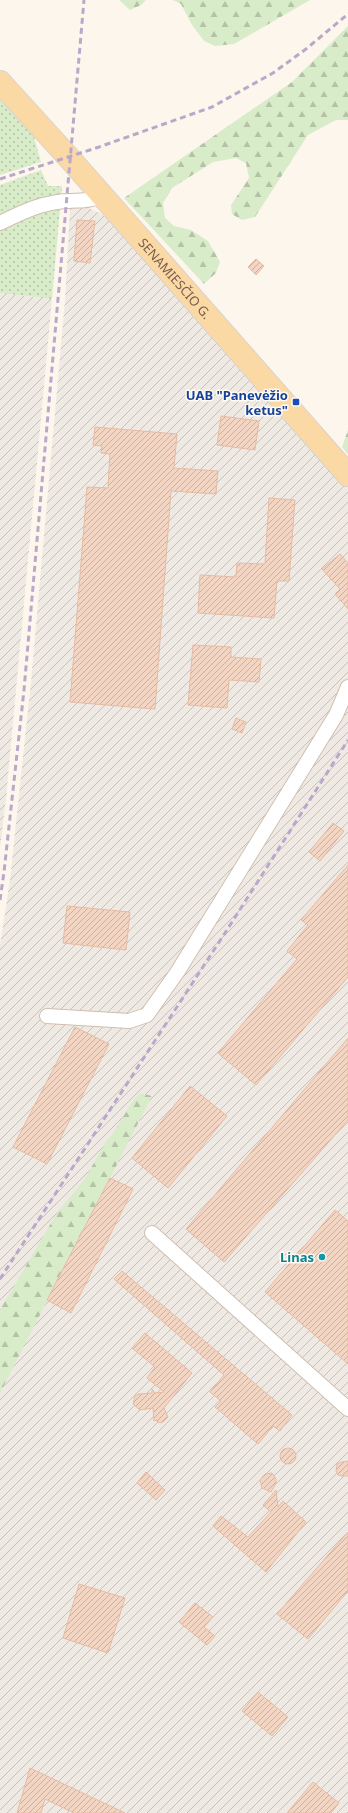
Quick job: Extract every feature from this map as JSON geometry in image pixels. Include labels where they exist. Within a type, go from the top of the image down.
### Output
[{"type":"main road","name":"SENAMIESČIO G.","points":[[0,82],[348,476]]},
{"type":"street","points":[[0,223],[20,213],[44,205],[66,201],[86,201],[96,199],[101,195]]},
{"type":"street","points":[[47,1016],[129,1021],[147,1015],[178,971],[336,715],[348,687]]},
{"type":"street","points":[[152,1233],[348,1409]]},
{"type":"shaded area","points":[[70,208],[89,208],[108,217],[348,484],[348,1813],[0,1813],[0,945],[10,880],[31,682],[65,300]]},
{"type":"shaded area","points":[[0,293],[52,299],[6,799],[0,848]]},
{"type":"green space","points":[[119,0],[146,0],[141,5],[130,10]]},
{"type":"green space","points":[[173,0],[310,0],[234,44],[215,46],[204,41],[192,25],[181,4]]},
{"type":"green space","points":[[348,26],[348,120],[336,120],[308,135],[255,217],[242,220],[232,214],[231,205],[249,178],[246,163],[236,158],[213,162],[172,188],[163,203],[165,218],[174,226],[191,230],[208,241],[220,262],[216,273],[204,284],[124,198],[292,82]]},
{"type":"green space","points":[[0,95],[32,130],[41,162],[0,175]]},
{"type":"green space","points":[[41,170],[48,186],[62,186],[52,299],[0,293],[0,185]]},
{"type":"green space","points":[[348,430],[348,454],[342,447]]},
{"type":"green space","points":[[141,1093],[152,1096],[0,1393],[0,1310],[57,1213],[84,1180],[107,1140],[114,1132],[134,1099]]},
{"type":"building","points":[[77,220],[95,221],[90,263],[74,261]]},
{"type":"building","points":[[256,259],[264,266],[256,275],[248,267]]},
{"type":"building","points":[[221,416],[259,421],[255,450],[217,445]]},
{"type":"building","points":[[95,427],[177,434],[174,468],[218,471],[216,494],[171,491],[155,709],[70,702],[87,487],[108,488],[110,454],[101,453],[102,446],[93,445]]},
{"type":"building","points":[[269,498],[295,500],[289,581],[277,581],[274,618],[198,613],[200,575],[236,577],[237,563],[265,564]]},
{"type":"building","points":[[340,554],[348,563],[348,609],[335,594],[340,589],[322,569]]},
{"type":"building","points":[[193,645],[231,647],[231,657],[261,659],[259,682],[229,680],[227,708],[188,705]]},
{"type":"building","points":[[236,718],[246,722],[242,733],[232,729]]},
{"type":"building","points":[[333,823],[344,831],[320,861],[309,852]]},
{"type":"building","points":[[348,865],[348,977],[256,1085],[218,1053],[297,959],[287,951],[308,925],[301,920]]},
{"type":"building","points":[[67,906],[130,912],[126,950],[63,943]]},
{"type":"building","points":[[75,1027],[109,1044],[47,1164],[13,1147]]},
{"type":"building","points":[[348,1038],[348,1120],[224,1262],[186,1229]]},
{"type":"building","points":[[190,1086],[227,1116],[168,1188],[132,1158]]},
{"type":"building","points":[[110,1178],[133,1189],[71,1313],[47,1300]]},
{"type":"building","name":"Linas","points":[[335,1210],[348,1221],[348,1364],[265,1292]]},
{"type":"building","points":[[122,1271],[292,1415],[280,1431],[273,1426],[258,1444],[215,1407],[221,1401],[210,1392],[224,1375],[114,1279]]},
{"type":"building","points":[[145,1333],[192,1373],[164,1408],[168,1417],[160,1423],[155,1420],[154,1421],[153,1408],[140,1410],[133,1404],[135,1396],[139,1394],[152,1393],[152,1389],[155,1393],[164,1392],[147,1378],[155,1367],[132,1348]]},
{"type":"building","points":[[285,1448],[291,1448],[296,1453],[294,1462],[291,1464],[285,1464],[280,1459],[280,1453]]},
{"type":"building","points":[[348,1461],[348,1476],[338,1475],[336,1471],[337,1464]]},
{"type":"building","points":[[146,1472],[165,1490],[156,1500],[137,1483]]},
{"type":"building","points":[[272,1473],[276,1479],[276,1483],[271,1492],[262,1488],[260,1480],[265,1474]]},
{"type":"building","points":[[276,1490],[278,1507],[283,1501],[306,1522],[266,1572],[213,1526],[221,1516],[248,1537],[271,1512],[263,1505]]},
{"type":"building","points":[[348,1532],[348,1591],[308,1639],[277,1614]]},
{"type":"building","points":[[79,1584],[125,1598],[108,1653],[63,1638]]},
{"type":"building","points":[[195,1603],[213,1617],[204,1627],[215,1636],[207,1645],[179,1622]]},
{"type":"building","points":[[258,1692],[288,1717],[272,1736],[242,1711]]},
{"type":"building","points":[[30,1768],[125,1813],[74,1813],[45,1799],[41,1813],[17,1813]]},
{"type":"building","points":[[313,1782],[339,1803],[331,1813],[287,1813]]},
{"type":"railway","points":[[0,900],[24,690],[84,0]]},
{"type":"railway","points":[[0,179],[99,147],[212,107],[273,73],[306,49],[348,14]]},
{"type":"railway","points":[[0,1279],[225,933],[348,740]]},
{"type":"place","name":"UAB \"Panevėžio ketus\"","points":[[296,402]]},
{"type":"place","name":"Linas","points":[[322,1257]]}]
